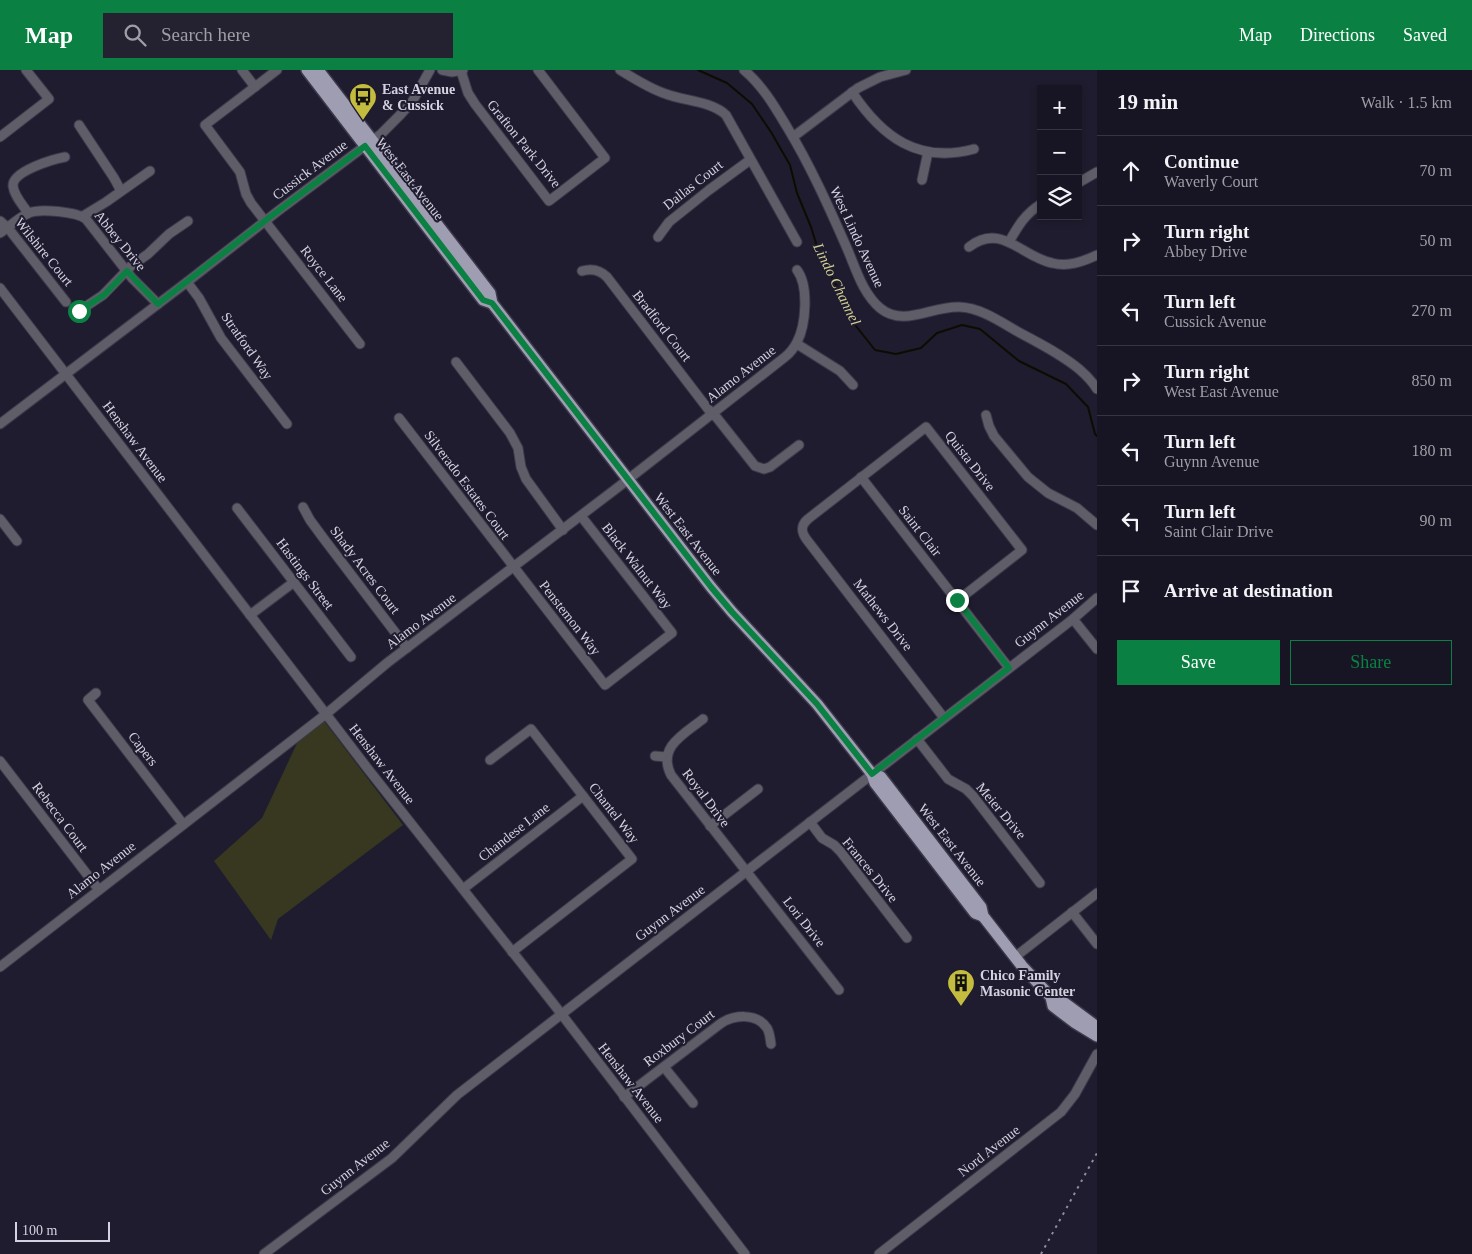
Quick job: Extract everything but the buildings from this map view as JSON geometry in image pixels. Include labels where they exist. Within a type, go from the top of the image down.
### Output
[{"type":"main road","name":"West East Avenue","points":[[306,70],[490,293],[492,303],[722,600],[817,704],[872,774],[881,778],[981,907],[983,916],[1032,978],[1051,997],[1059,999],[1097,1027]]},
{"type":"main road","name":"West East Avenue","points":[[318,70],[368,143]]},
{"type":"main road","name":"West East Avenue","points":[[1051,997],[1053,1006],[1097,1036]]},
{"type":"street","points":[[0,137],[49,99],[26,70]]},
{"type":"street","points":[[242,70],[255,87],[277,70]]},
{"type":"street","name":"Cussick Avenue","points":[[0,424],[390,126],[408,106],[430,70]]},
{"type":"street","points":[[442,70],[452,72],[462,70]]},
{"type":"street","name":"Grafton Park Drive","points":[[462,70],[468,93],[475,104],[549,201],[605,158],[538,70]]},
{"type":"street","points":[[620,70],[662,93],[683,100],[713,106],[723,112],[797,242]]},
{"type":"street","name":"West Lindo Avenue","points":[[744,70],[766,94],[793,137],[832,214],[869,296],[879,308],[889,314],[904,317],[952,307],[977,310],[1065,358],[1082,371],[1097,389]]},
{"type":"street","points":[[793,137],[852,92],[873,80],[906,70]]},
{"type":"street","name":"Royce Lane","points":[[255,87],[205,125],[236,166],[249,199],[360,344]]},
{"type":"street","points":[[852,92],[868,114],[882,128],[907,145],[928,152],[949,154],[974,149]]},
{"type":"street","points":[[79,125],[121,191]]},
{"type":"street","points":[[922,180],[928,152]]},
{"type":"street","points":[[4,230],[28,213],[16,195],[13,185],[15,180],[47,161],[66,157]]},
{"type":"street","name":"Dallas Court","points":[[658,237],[669,222],[750,160]]},
{"type":"street","points":[[83,216],[150,171]]},
{"type":"street","points":[[1082,181],[1097,172]]},
{"type":"street","points":[[1009,242],[1023,218],[1037,206]]},
{"type":"street","name":"Abbey Drive","points":[[28,213],[44,211],[83,216],[127,271],[158,304]]},
{"type":"street","name":"Wilshire Court","points":[[0,221],[4,230],[66,302]]},
{"type":"street","points":[[79,311],[104,295],[131,266],[148,254],[169,234],[188,221]]},
{"type":"street","points":[[969,247],[983,239],[994,238],[1009,242],[1038,259],[1058,264],[1078,263],[1097,255]]},
{"type":"street","name":"Bradford Court","points":[[582,271],[596,270],[607,277],[753,463],[764,469],[773,466],[799,445]]},
{"type":"street","name":"Alamo Avenue","points":[[0,967],[326,714],[407,648],[628,480],[785,357],[797,344],[803,324],[803,282],[797,270]]},
{"type":"street","name":"Stratford Way","points":[[188,282],[202,303],[218,334],[287,424]]},
{"type":"street","name":"Henshaw Avenue","points":[[0,288],[326,714],[745,1254]]},
{"type":"street","points":[[797,344],[840,371],[853,385]]},
{"type":"street","points":[[456,362],[510,433],[518,448],[521,468],[526,479],[563,530]]},
{"type":"street","points":[[986,415],[994,436],[1028,477],[1048,492],[1077,508],[1097,525]]},
{"type":"street","name":"Silverado Estates Court","points":[[399,418],[513,568]]},
{"type":"street","name":"Quista Drive","points":[[802,529],[802,525],[808,518],[926,427],[1022,550],[957,600]]},
{"type":"street","name":"Saint Clair","points":[[862,478],[1009,668]]},
{"type":"street","name":"Shady Acres Court","points":[[303,507],[324,540],[407,648]]},
{"type":"street","name":"Hastings Street","points":[[237,508],[352,658]]},
{"type":"street","name":"Black Walnut Way","points":[[581,516],[672,633],[605,685]]},
{"type":"street","points":[[0,519],[17,541]]},
{"type":"street","name":"Mathews Drive","points":[[802,529],[804,536],[944,718]]},
{"type":"street","name":"Penstemon Way","points":[[513,568],[605,685]]},
{"type":"street","points":[[250,615],[294,582]]},
{"type":"street","name":"Guynn Avenue","points":[[264,1254],[392,1158],[457,1095],[1073,619],[1097,598]]},
{"type":"street","points":[[1073,619],[1097,649]]},
{"type":"street","name":"Capers","points":[[96,693],[88,700],[183,824]]},
{"type":"street","points":[[655,756],[667,757],[670,747],[674,742],[703,719]]},
{"type":"street","name":"Chantel Way","points":[[490,760],[531,729],[632,859],[512,952]]},
{"type":"street","name":"Meier Drive","points":[[917,739],[948,779],[966,789],[973,796],[1040,883]]},
{"type":"street","name":"Royal Drive","points":[[667,757],[667,765],[671,775],[746,872]]},
{"type":"street","name":"Rebecca Court","points":[[0,760],[99,890]]},
{"type":"street","points":[[710,826],[758,789]]},
{"type":"street","name":"Chandese Lane","points":[[463,889],[583,796]]},
{"type":"street","name":"Frances Drive","points":[[810,822],[822,838],[840,851],[907,938]]},
{"type":"street","name":"Lori Drive","points":[[746,872],[839,990]]},
{"type":"street","points":[[1015,957],[1097,893]]},
{"type":"street","points":[[1072,912],[1097,944]]},
{"type":"street","name":"Roxbury Court","points":[[624,1098],[720,1024],[735,1017],[753,1018],[763,1024],[768,1031],[772,1044]]},
{"type":"street","name":"Nord Avenue","points":[[879,1254],[1061,1112],[1075,1094],[1097,1054]]},
{"type":"street","points":[[664,1067],[693,1104]]},
{"type":"shaded area","points":[[324,721],[403,825],[278,919],[271,940],[214,861],[262,818],[298,741]]},
{"type":"waterway","name":"Lindo Channel","points":[[698,70],[727,83],[752,104],[771,132],[790,165],[797,193],[820,256],[844,299],[856,326],[875,350],[896,354],[921,348],[937,333],[962,325],[980,329],[1019,361],[1066,384],[1088,407],[1097,436]]},
{"type":"railway","points":[[1041,1254],[1097,1153]]},
{"type":"place","name":"East Avenue & Cussick","points":[[363,121]]},
{"type":"place","name":"Chico Family Masonic Center","points":[[961,1007]]},
{"type":"route","points":[[79,311],[104,295],[127,271],[158,304],[365,146],[483,300],[492,303],[711,587],[817,704],[872,774],[1009,668],[957,600]]}]
